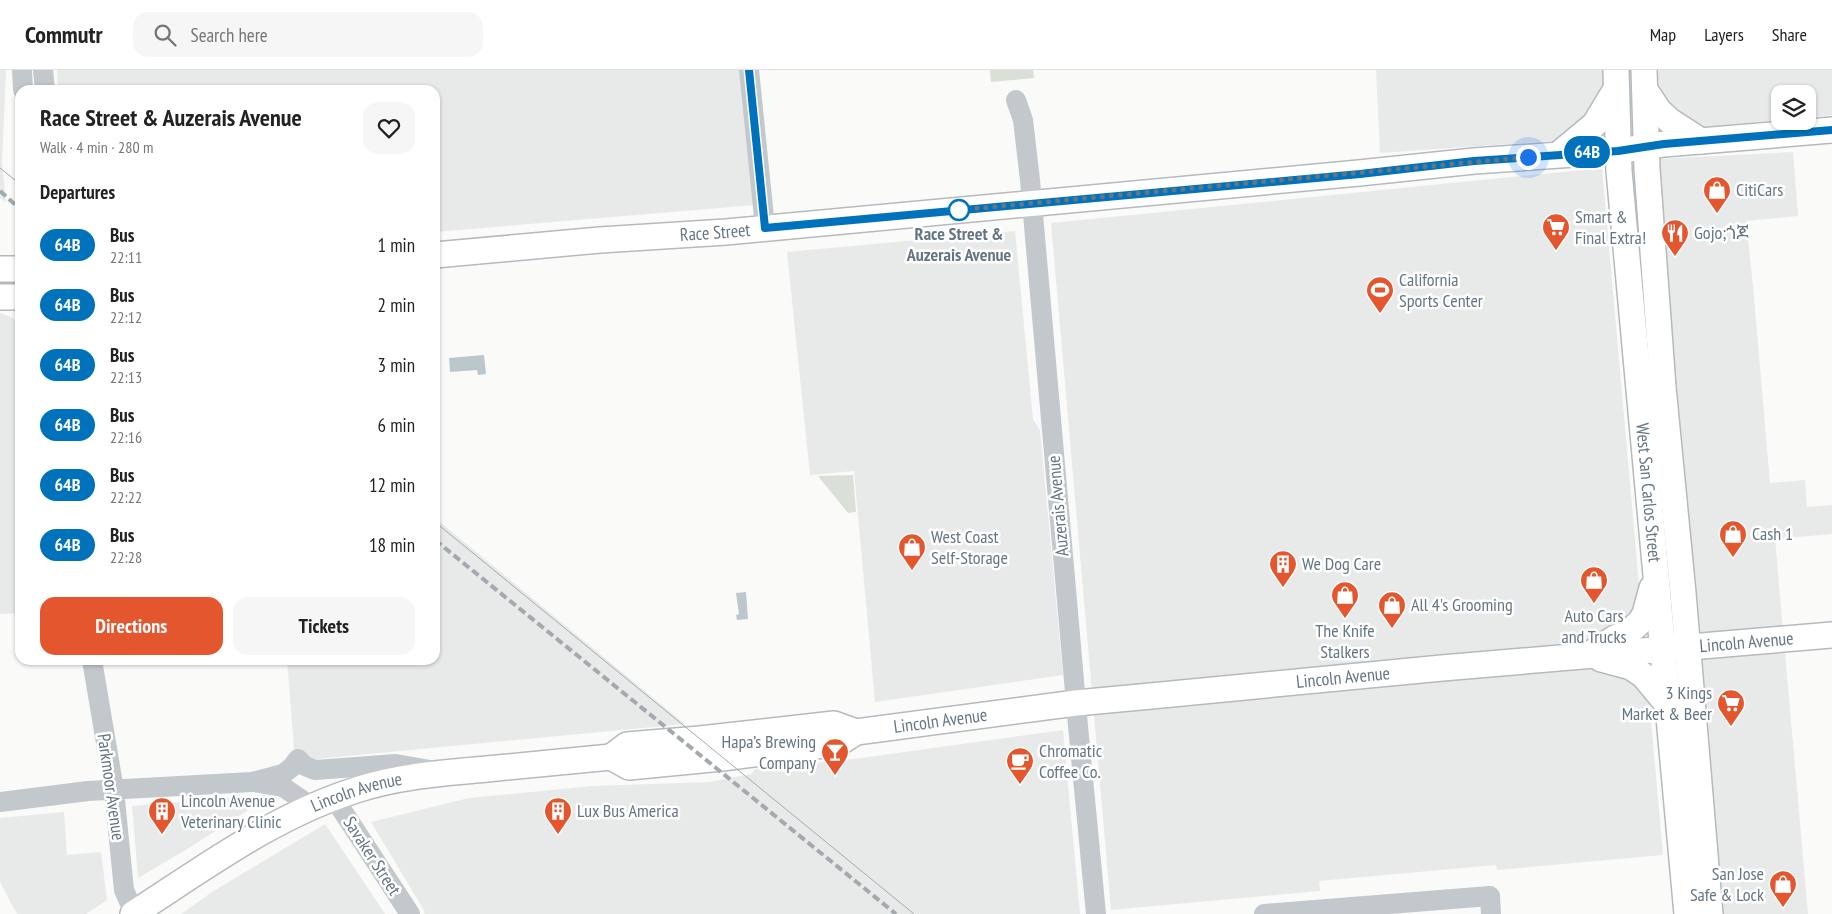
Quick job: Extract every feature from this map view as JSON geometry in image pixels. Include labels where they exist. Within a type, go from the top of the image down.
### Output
[{"type":"main road","name":"West San Carlos Street","points":[[1616,79],[1618,151],[1687,914]]},
{"type":"main road","points":[[1560,154],[1595,124],[1616,79]]},
{"type":"main road","name":"West San Carlos Street","points":[[1644,80],[1663,387],[1688,647],[1710,914]]},
{"type":"main road","points":[[1644,80],[1659,110],[1670,121],[1701,141]]},
{"type":"main road","name":"Race Street","points":[[440,254],[765,228],[1360,174],[1474,161],[1618,151],[1647,146],[1832,130]]},
{"type":"main road","points":[[0,269],[15,269]]},
{"type":"main road","points":[[0,298],[15,297]]},
{"type":"main road","points":[[1586,656],[1628,632],[1640,622],[1649,600],[1655,574]]},
{"type":"main road","name":"Lincoln Avenue","points":[[133,914],[283,819],[356,790],[386,782],[447,772],[611,758],[627,745],[834,724],[856,732],[1076,703],[1832,635]]},
{"type":"main road","points":[[1586,656],[1631,667],[1644,676],[1668,705]]},
{"type":"street","points":[[22,70],[23,85]]},
{"type":"street","points":[[43,70],[44,85]]},
{"type":"street","points":[[749,70],[765,228]]},
{"type":"street","name":"Auzerais Avenue","points":[[1016,100],[1023,120],[1032,203],[1096,914]]},
{"type":"street","name":"Parkmoor Avenue","points":[[93,665],[114,790],[124,890],[133,914]]},
{"type":"street","points":[[0,802],[88,791],[252,782],[283,774],[298,759],[305,766],[315,770],[396,764],[447,772]]},
{"type":"street","points":[[252,782],[283,787],[323,802]]},
{"type":"street","name":"Savaker Street","points":[[323,802],[410,914]]},
{"type":"street","points":[[1264,914],[1490,905]]},
{"type":"shaded area","points":[[0,70],[6,70],[2,162],[6,202],[0,198]]},
{"type":"shaded area","points":[[57,70],[739,70],[755,205],[440,232],[440,85],[58,85]]},
{"type":"shaded area","points":[[990,70],[1033,70],[1034,78],[991,82]]},
{"type":"shaded area","points":[[1376,70],[1832,70],[1832,115],[1816,116],[1816,85],[1771,85],[1771,121],[1581,139],[1380,153]]},
{"type":"shaded area","points":[[1793,152],[1798,216],[1746,221],[1770,483],[1805,480],[1807,507],[1832,505],[1832,534],[1775,539],[1808,914],[1722,914],[1656,159]]},
{"type":"shaded area","points":[[1602,168],[1663,855],[1497,870],[1496,865],[1319,881],[1320,891],[1111,910],[1051,223]]},
{"type":"shaded area","points":[[1015,231],[1033,419],[1040,430],[1063,675],[875,702],[854,471],[810,475],[787,252]]},
{"type":"shaded area","points":[[0,313],[15,321],[15,613],[0,614]]},
{"type":"shaded area","points":[[484,355],[486,374],[478,375],[477,370],[450,372],[449,358]]},
{"type":"shaded area","points":[[853,475],[856,512],[848,513],[818,476]]},
{"type":"shaded area","points":[[440,522],[685,724],[295,761],[287,665],[440,665]]},
{"type":"shaded area","points":[[746,592],[748,619],[737,620],[736,615],[739,614],[736,593]]},
{"type":"shaded area","points":[[1063,730],[1080,914],[424,914],[425,912],[371,822],[469,798],[593,786],[709,782],[751,774],[755,769],[854,759]]},
{"type":"shaded area","points":[[273,794],[189,848],[138,878],[132,806]]},
{"type":"shaded area","points":[[64,812],[67,855],[101,852],[107,900],[86,914],[17,914],[0,882],[0,818]]},
{"type":"shaded area","points":[[325,824],[385,914],[181,914],[212,892]]},
{"type":"tram line","points":[[0,168],[15,180]]},
{"type":"tram line","points":[[440,526],[914,914]]},
{"type":"railway","points":[[0,191],[15,204]]},
{"type":"railway","points":[[440,544],[896,914]]},
{"type":"bus line","name":"64B","points":[[749,70],[765,228],[1360,174],[1474,161],[1618,151],[1664,144],[1832,130]]},
{"type":"place","name":"Race Street & Auzerais Avenue","points":[[959,210]]},
{"type":"place","name":"CitiCars","points":[[1717,214]]},
{"type":"place","name":"Smart & Final Extra!","points":[[1556,251]]},
{"type":"place","name":"Gojo;ጎጆ","points":[[1675,257]]},
{"type":"place","name":"California Sports Center","points":[[1380,314]]},
{"type":"place","name":"Cash 1","points":[[1733,558]]},
{"type":"place","name":"West Coast Self-Storage","points":[[912,571]]},
{"type":"place","name":"We Dog Care","points":[[1283,588]]},
{"type":"place","name":"Auto Cars and Trucks","points":[[1594,604]]},
{"type":"place","name":"The Knife Stalkers","points":[[1345,619]]},
{"type":"place","name":"All 4's Grooming","points":[[1392,629]]},
{"type":"place","name":"3 Kings Market & Beer","points":[[1731,727]]},
{"type":"place","name":"Hapa’s Brewing Company","points":[[835,776]]},
{"type":"place","name":"Chromatic Coffee Co.","points":[[1020,785]]},
{"type":"place","name":"Lincoln Avenue Veterinary Clinic","points":[[162,835]]},
{"type":"place","name":"Lux Bus America","points":[[558,835]]},
{"type":"place","name":"San Jose Safe & Lock","points":[[1783,908]]},
{"type":"route","points":[[959,210],[1528,157]]}]
